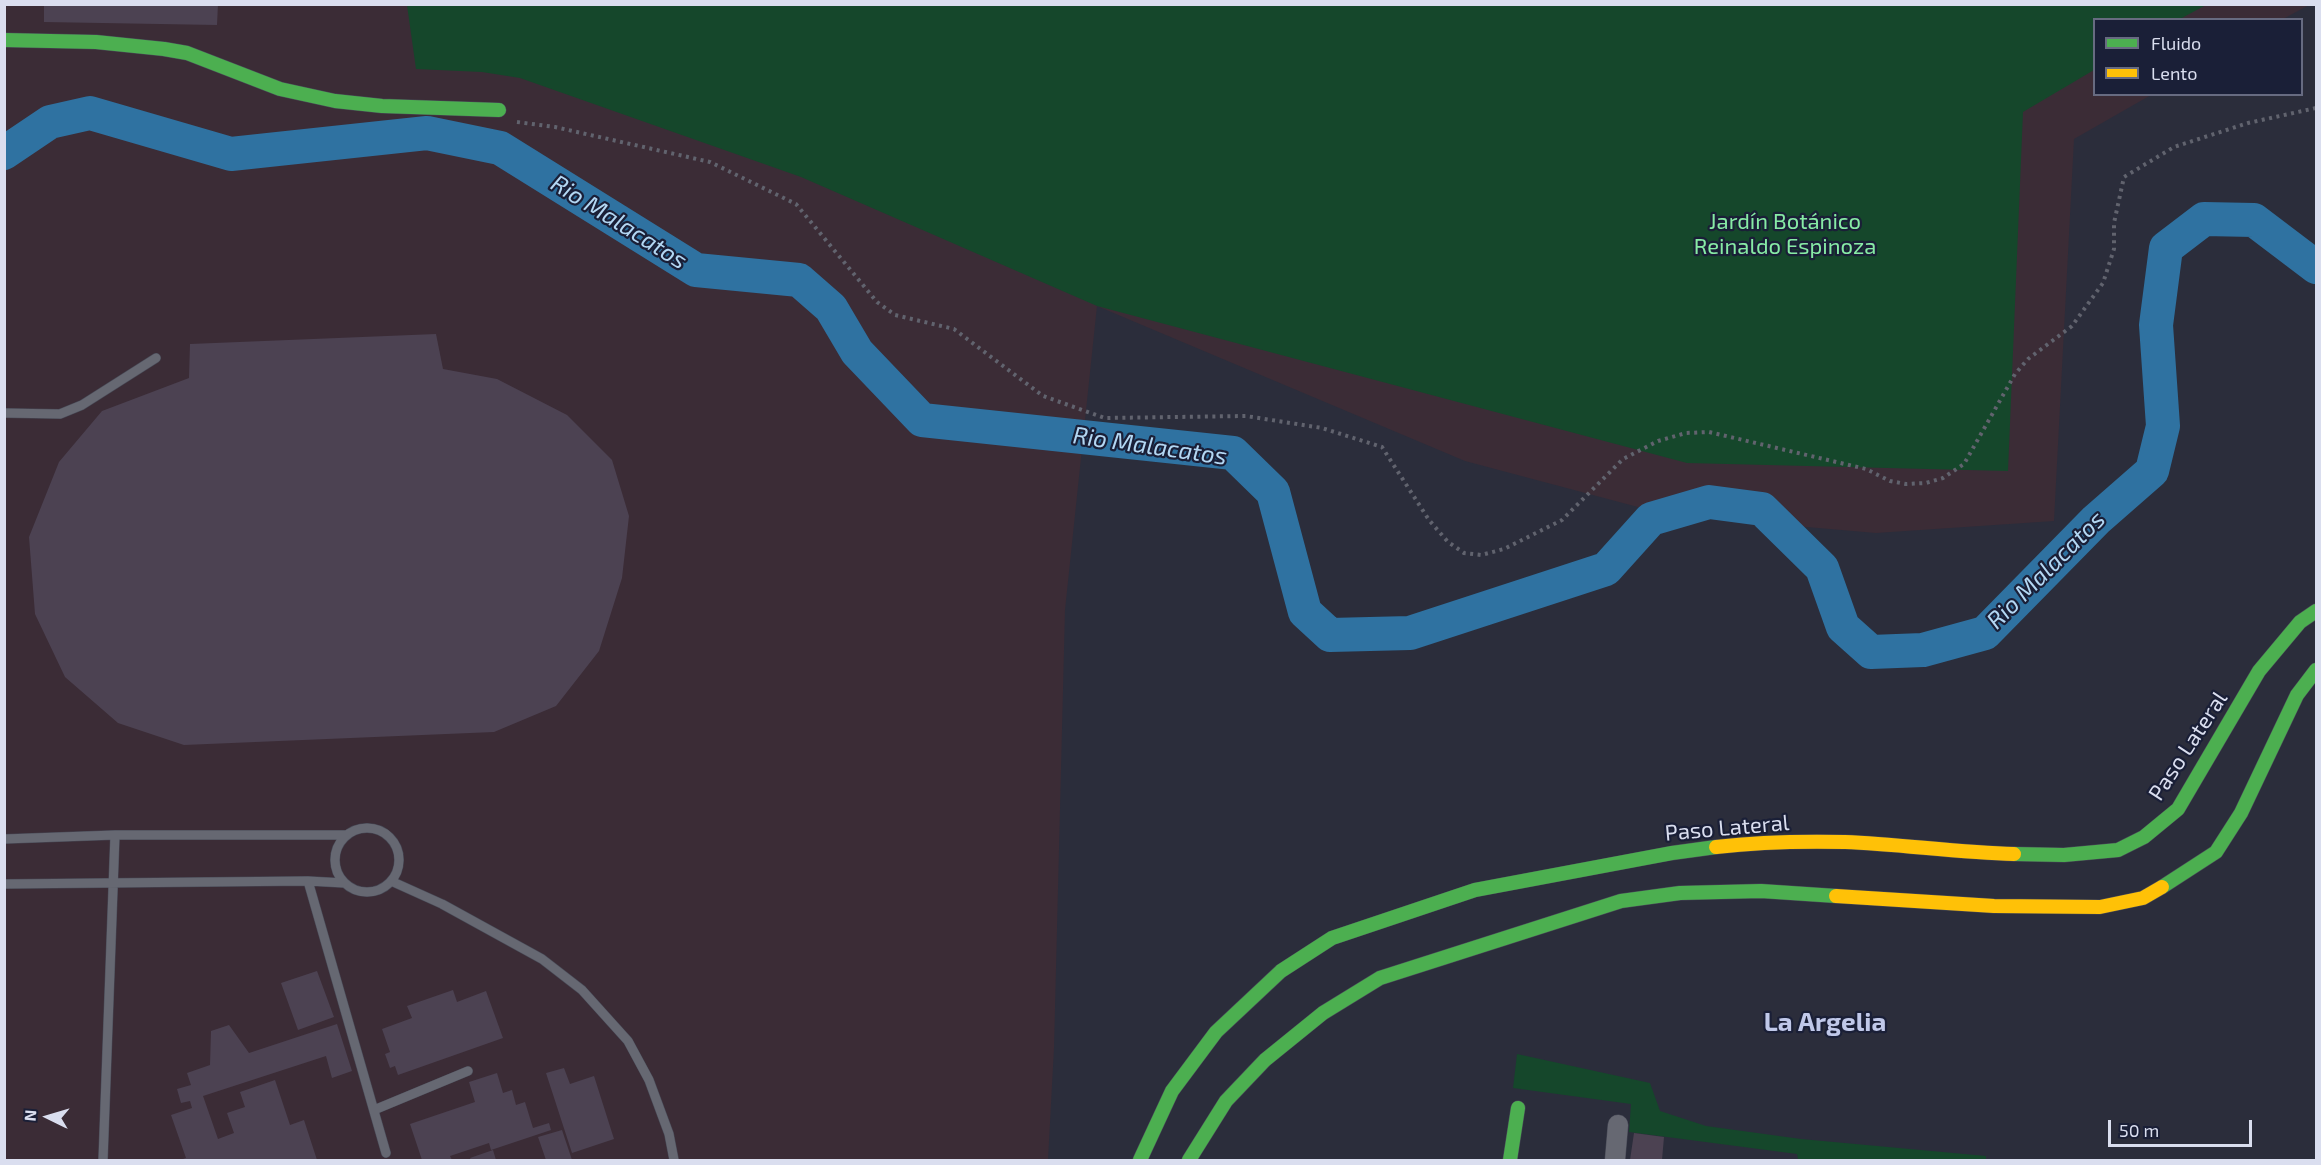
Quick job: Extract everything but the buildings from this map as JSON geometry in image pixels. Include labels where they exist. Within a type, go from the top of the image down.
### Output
[{"type":"main road","points":[[4,40],[106,41],[173,50],[311,97],[359,104],[499,110]]},
{"type":"main road","name":"Paso Lateral","points":[[1140,1161],[1172,1091],[1216,1032],[1281,971],[1332,938],[1475,891],[1672,853],[1757,842],[1846,842],[1974,854],[2064,855],[2118,850],[2144,837],[2178,809],[2259,671],[2300,622],[2316,610]]},
{"type":"main road","points":[[1189,1161],[1226,1101],[1265,1060],[1323,1013],[1380,978],[1621,901],[1680,893],[1761,891],[1994,906],[2100,907],[2143,898],[2183,875],[2216,852],[2241,813],[2297,695],[2316,670]]},
{"type":"main road","points":[[1510,1161],[1518,1108]]},
{"type":"street","points":[[1615,1161],[1618,1125]]},
{"type":"lane","points":[[4,413],[60,414],[82,405],[156,358]]},
{"type":"lane","points":[[365,828],[376,828],[385,833],[393,841],[398,851],[397,872],[391,881],[383,888],[373,892],[352,889],[344,883],[338,876],[334,859],[340,842],[355,830],[365,828]]},
{"type":"lane","points":[[4,838],[115,835],[346,836]]},
{"type":"lane","points":[[103,1161],[115,835]]},
{"type":"lane","points":[[4,884],[308,881],[344,883]]},
{"type":"lane","points":[[308,881],[386,1153]]},
{"type":"lane","points":[[391,881],[442,904],[542,959],[582,990],[628,1041],[649,1080],[669,1134],[674,1161]]},
{"type":"lane","points":[[374,1110],[468,1071]]},
{"type":"path","points":[[512,121],[555,127],[710,162],[796,204],[878,302],[895,315],[954,329],[1043,396],[1105,418],[1245,416],[1322,428],[1382,447],[1429,520],[1448,542],[1464,553],[1481,555],[1504,549],[1562,520],[1623,459],[1658,441],[1686,433],[1708,432],[1866,469],[1890,481],[1906,484],[1926,483],[1943,478],[1964,464],[2015,374],[2028,359],[2072,326],[2103,283],[2114,249],[2114,223],[2124,177],[2174,147],[2248,123],[2316,108]]},
{"type":"shaded area","points":[[5,5],[2309,5],[2285,18],[2093,18],[2093,96],[2149,96],[2074,139],[2054,521],[1876,533],[1668,515],[1465,461],[1097,306],[1065,610],[1054,1048],[1048,1160],[5,1160]]},
{"type":"green space","name":"Jardín Botánico Reinaldo Espinoza","points":[[407,4],[2206,5],[2182,18],[2093,18],[2093,71],[2023,112],[2008,471],[1687,463],[1097,306],[801,177],[520,78],[482,72],[416,69]]},
{"type":"green space","points":[[1517,1054],[1650,1083],[1660,1111],[1706,1126],[1801,1139],[1986,1156],[1986,1160],[1798,1159],[1797,1154],[1629,1132],[1631,1104],[1513,1088]]},
{"type":"waterway","name":"Rio Malacatos","points":[[4,153],[50,122],[90,113],[231,154],[427,133],[500,148],[696,270],[799,280],[831,308],[857,352],[922,420],[1233,453],[1273,492],[1305,612],[1330,635],[1410,633],[1606,569],[1651,519],[1709,502],[1762,509],[1822,568],[1843,627],[1871,652],[1923,650],[1985,633],[2096,520],[2152,471],[2163,426],[2156,325],[2166,248],[2204,219],[2254,220],[2316,267]]},
{"type":"traffic: fast","points":[[4,40],[96,42],[187,53],[280,89],[335,101],[382,106],[499,110]]},
{"type":"traffic: fast","points":[[2014,854],[2064,855],[2118,850],[2144,837],[2178,809],[2259,671],[2300,622],[2316,611]]},
{"type":"traffic: fast","points":[[2162,887],[2216,852],[2241,813],[2297,695],[2316,670]]},
{"type":"traffic: fast","points":[[1140,1160],[1172,1091],[1216,1032],[1281,971],[1332,938],[1475,890],[1672,853],[1716,847]]},
{"type":"traffic: fast","points":[[1189,1160],[1226,1101],[1265,1060],[1323,1013],[1380,978],[1621,901],[1680,893],[1761,891],[1836,896]]},
{"type":"traffic: fast","points":[[1510,1160],[1518,1108]]},
{"type":"traffic: slow","points":[[1716,847],[1780,842],[1845,842],[2014,854]]},
{"type":"traffic: slow","points":[[1836,896],[1994,906],[2100,907],[2143,898],[2162,887]]},
{"type":"district","name":"La Argelia","points":[[1825,1022]]}]
